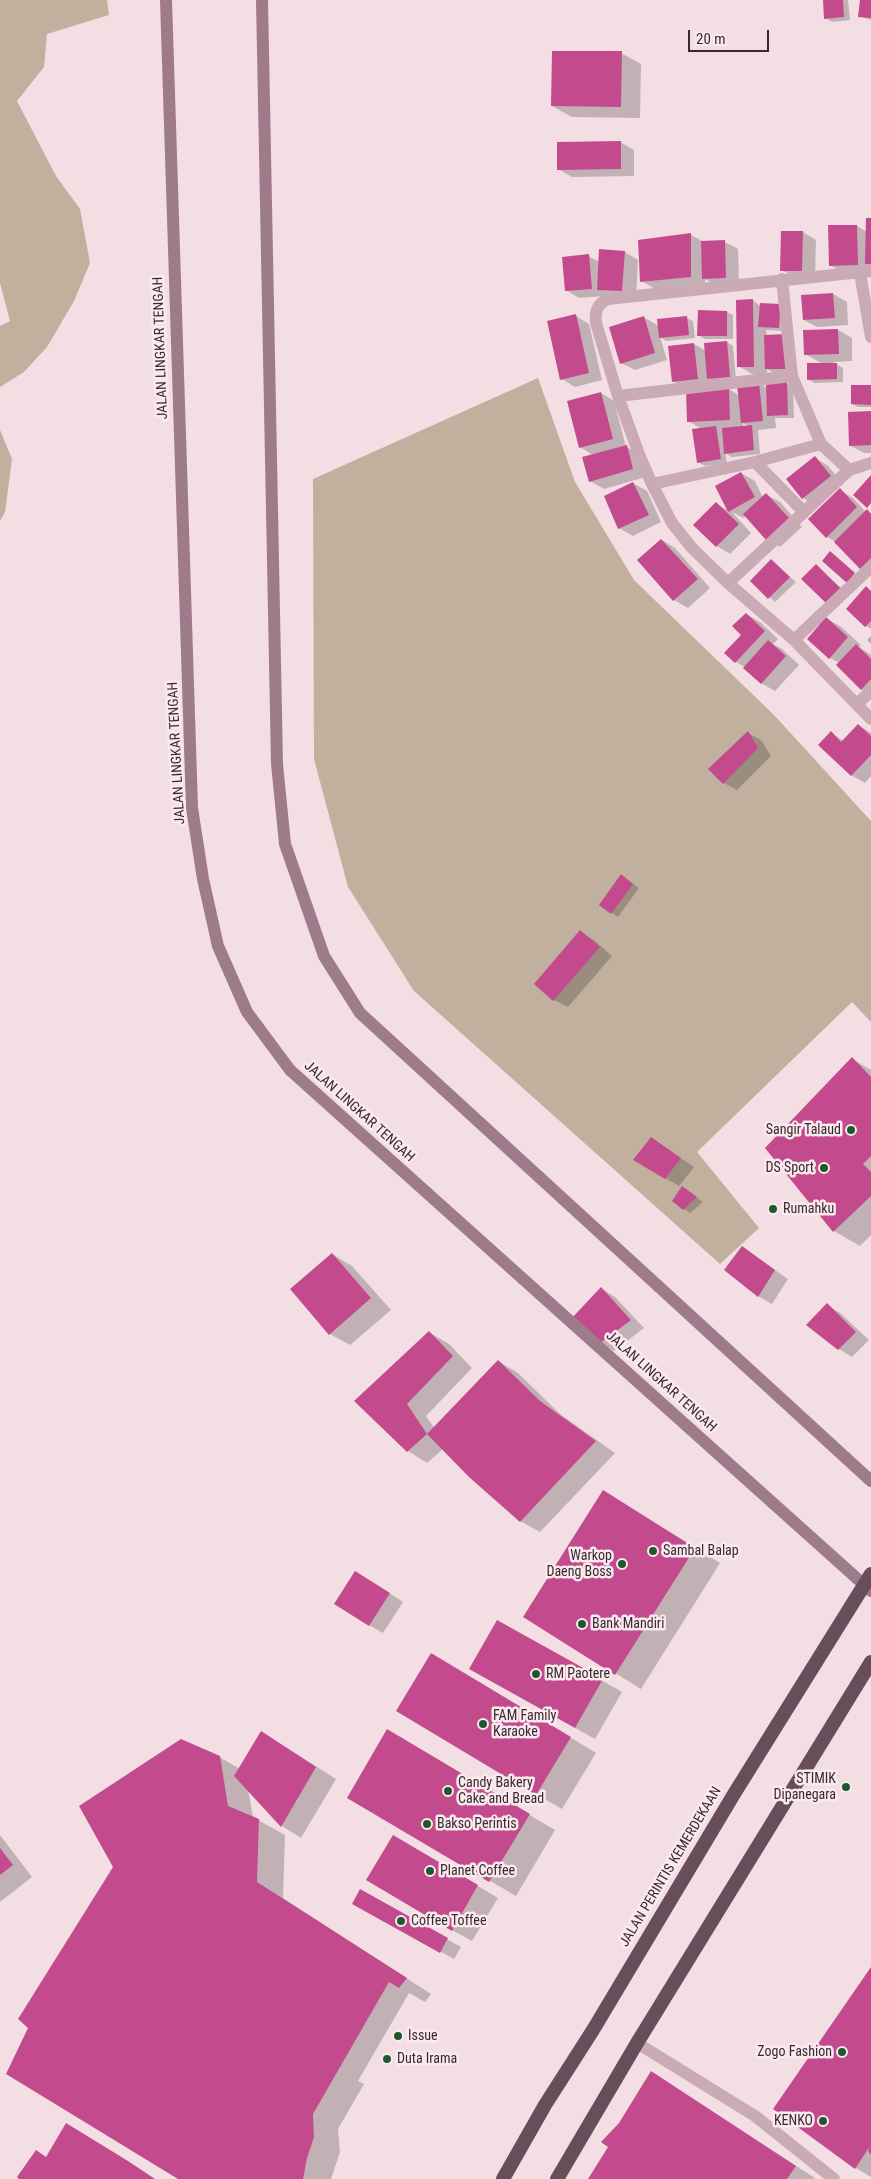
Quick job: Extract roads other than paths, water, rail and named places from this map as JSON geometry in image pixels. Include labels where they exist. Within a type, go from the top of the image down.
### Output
[{"type":"highway","name":"JALAN PERINTIS KEMERDEKAAN","points":[[503,2179],[545,2105],[593,2030],[734,1794],[869,1584]]},
{"type":"highway","points":[[557,2179],[871,1662]]},
{"type":"main road","name":"JALAN LINGKAR TENGAH","points":[[166,0],[192,808],[203,879],[218,946],[247,1012],[290,1070],[869,1584]]},
{"type":"main road","points":[[262,0],[277,764],[285,844],[324,956],[360,1013],[871,1481]]},
{"type":"street","points":[[871,337],[866,272],[782,279],[608,299],[598,306],[596,323],[618,396],[652,484],[672,523],[692,548],[728,584],[794,640],[871,719]]},
{"type":"street","points":[[782,279],[792,376],[821,444],[849,470]]},
{"type":"street","points":[[618,396],[792,376]]},
{"type":"street","points":[[652,484],[755,462],[821,444]]},
{"type":"street","points":[[755,462],[804,512]]},
{"type":"street","points":[[728,584],[849,470],[871,463]]},
{"type":"street","points":[[794,640],[871,567]]},
{"type":"street","points":[[857,704],[871,691]]},
{"type":"street","points":[[638,2043],[754,2116],[834,2179]]},
{"type":"place","name":"Sangir Talaud","points":[[851,1130]]},
{"type":"place","name":"DS Sport","points":[[824,1168]]},
{"type":"place","name":"Rumahku","points":[[773,1209]]},
{"type":"place","name":"Sambal Balap","points":[[653,1551]]},
{"type":"place","name":"Warkop Daeng Boss","points":[[622,1564]]},
{"type":"place","name":"Bank Mandiri","points":[[582,1624]]},
{"type":"place","name":"RM Paotere","points":[[536,1674]]},
{"type":"place","name":"FAM Family Karaoke","points":[[483,1724]]},
{"type":"place","name":"STIMIK Dipanegara","points":[[846,1787]]},
{"type":"place","name":"Candy Bakery Cake and Bread","points":[[448,1791]]},
{"type":"place","name":"Bakso Perintis","points":[[427,1824]]},
{"type":"place","name":"Planet Coffee","points":[[430,1871]]},
{"type":"place","name":"Coffee Toffee","points":[[401,1921]]},
{"type":"place","name":"Issue","points":[[398,2036]]},
{"type":"place","name":"Zogo Fashion","points":[[842,2052]]},
{"type":"place","name":"Duta Irama","points":[[387,2059]]},
{"type":"place","name":"KENKO","points":[[823,2121]]}]
